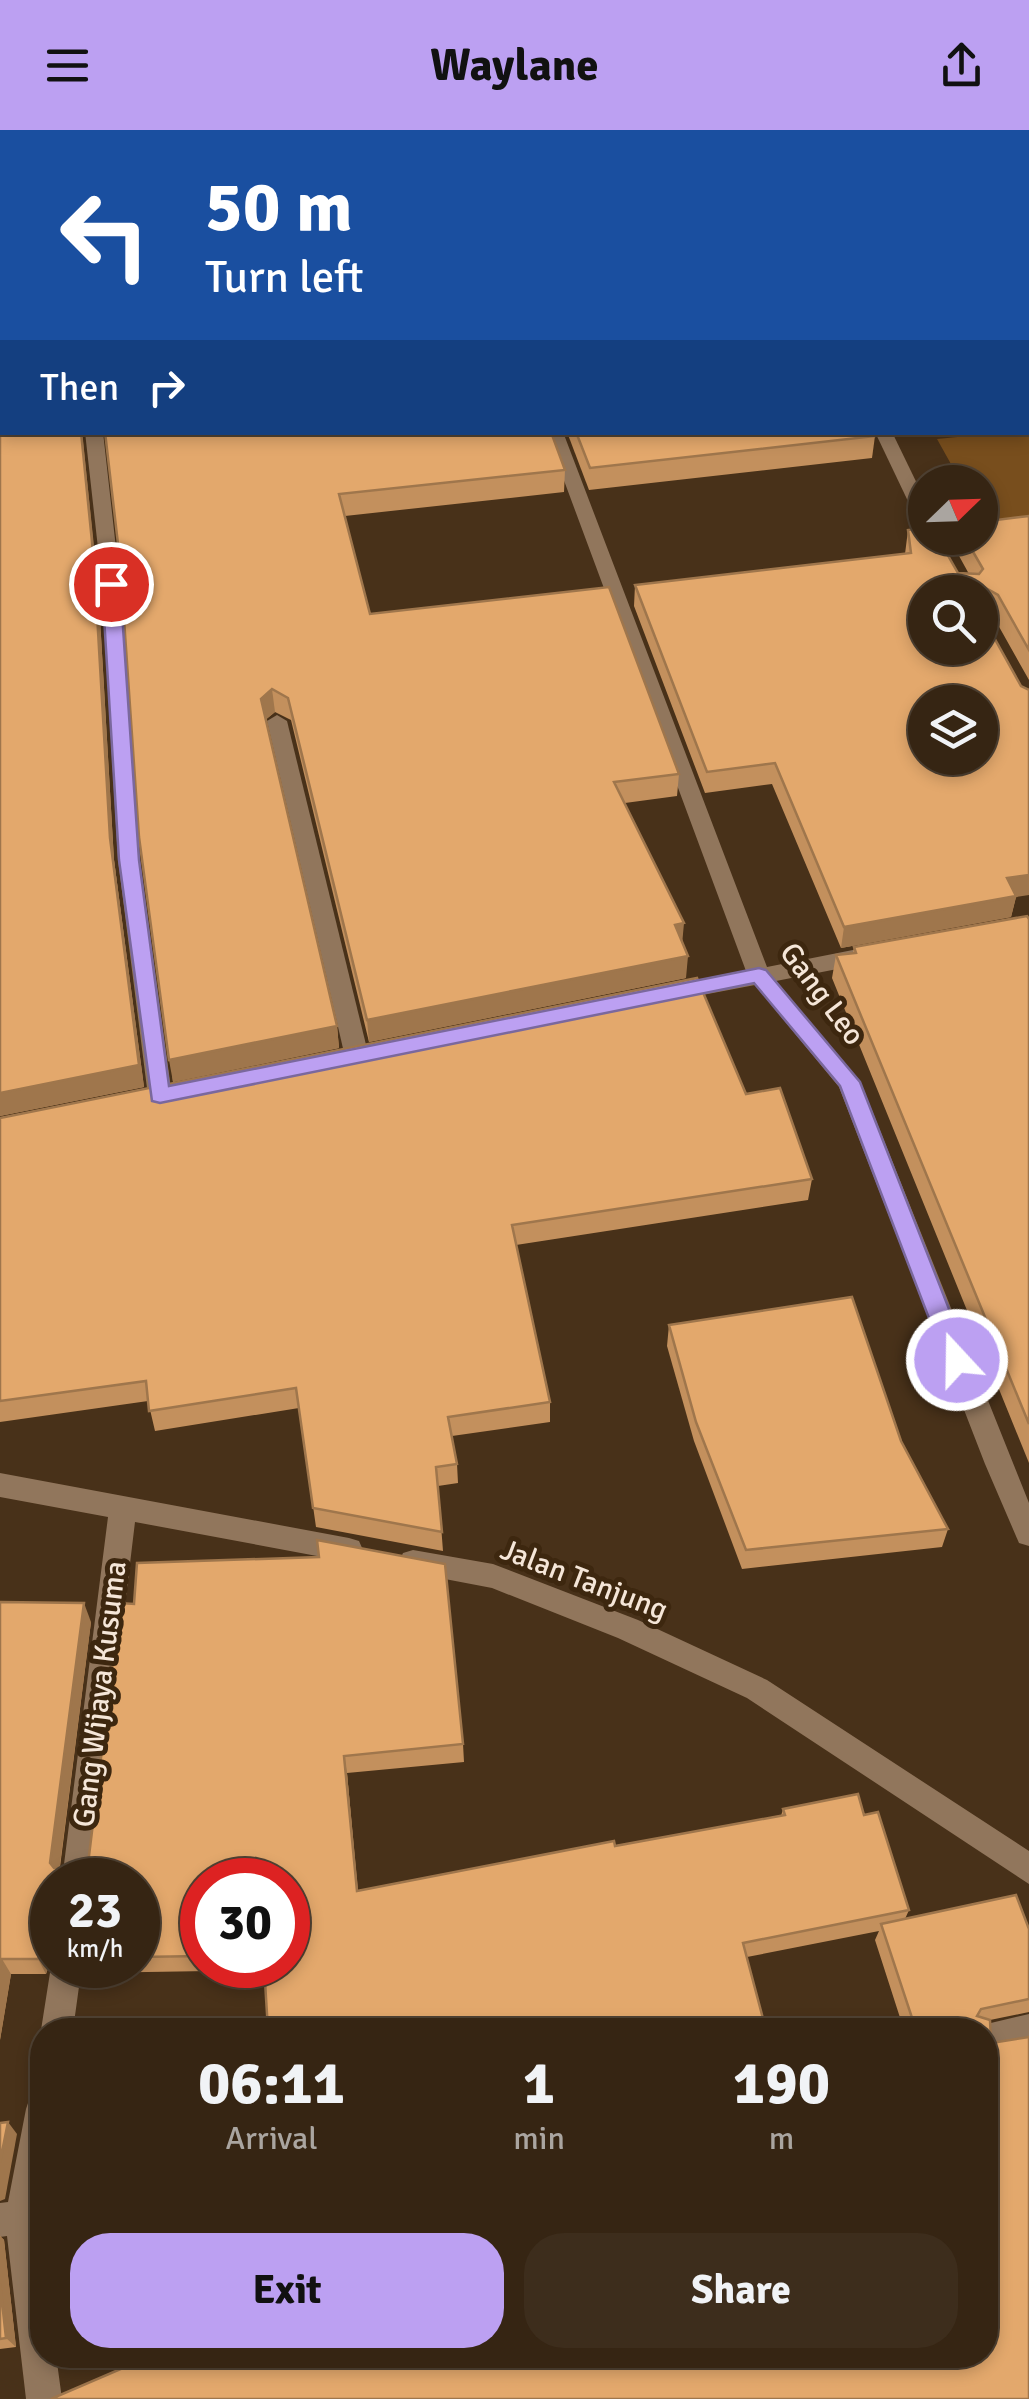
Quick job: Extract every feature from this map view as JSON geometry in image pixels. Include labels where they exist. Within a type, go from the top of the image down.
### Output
[{"type":"street","points":[[94,435],[111,584],[129,860],[160,1096]]},
{"type":"street","name":"Gang Leo","points":[[555,435],[759,975],[849,1082],[1029,1534]]},
{"type":"street","points":[[884,435],[908,483]]},
{"type":"street","points":[[277,722],[357,1057]]},
{"type":"street","points":[[644,998],[894,950]]},
{"type":"street","name":"Jalan Tanjung","points":[[0,1485],[492,1576],[628,1630],[757,1689],[1029,1869]]},
{"type":"street","name":"Gang Wijaya Kusuma","points":[[79,1858],[123,1507]]},
{"type":"street","points":[[58,2018],[62,1988]]},
{"type":"street","points":[[998,2036],[1029,2030]]},
{"type":"street","points":[[30,2176],[22,2220],[30,2285]]},
{"type":"street","points":[[40,2368],[44,2399]]},
{"type":"shaded area","points":[[1029,435],[1029,524],[998,528],[998,465],[952,465],[937,439]]},
{"type":"building","points":[[0,435],[81,435],[94,562],[110,838],[139,1065],[0,1093]]},
{"type":"building","points":[[105,435],[552,435],[565,470],[339,494],[370,614],[609,587],[679,774],[614,782],[684,923],[675,925],[688,956],[367,1020],[288,698],[272,689],[261,699],[337,1026],[169,1060],[139,837],[120,561]]},
{"type":"building","points":[[577,435],[875,436],[590,468]]},
{"type":"building","points":[[1029,516],[1029,650],[998,595],[998,575],[908,575],[908,665],[998,665],[998,645],[1021,686],[1029,690],[1029,875],[1007,878],[1016,896],[844,927],[775,763],[707,772],[635,585],[908,553],[948,555],[958,573],[979,574],[983,569],[975,555],[998,555],[998,520]]},
{"type":"building","points":[[1027,916],[1029,1424],[836,955],[856,953],[854,947]]},
{"type":"building","points":[[697,978],[746,1094],[780,1088],[812,1179],[512,1225],[550,1402],[448,1417],[457,1464],[436,1467],[442,1532],[313,1508],[296,1388],[149,1411],[146,1381],[0,1401],[0,1118]]},
{"type":"building","points":[[852,1297],[901,1441],[948,1529],[746,1550],[696,1422],[669,1325]]},
{"type":"building","points":[[317,1540],[445,1564],[463,1744],[344,1756],[357,1891],[614,1841],[615,1846],[785,1815],[783,1809],[858,1794],[864,1815],[878,1812],[909,1910],[743,1943],[763,2018],[267,2018],[265,1988],[310,1988],[310,1858],[180,1858],[180,1956],[160,1957],[160,1858],[89,1858],[120,1603],[134,1604],[137,1563],[319,1557]]},
{"type":"building","points":[[0,1602],[84,1603],[51,1858],[30,1858],[30,1959],[2,1959],[0,1969]]},
{"type":"building","points":[[1016,1895],[1029,1929],[1029,1999],[981,2009],[977,2016],[984,2018],[912,2018],[881,1924]]},
{"type":"building","points":[[1029,2037],[1029,2399],[51,2399],[123,2368],[998,2368],[998,2042]]},
{"type":"building","points":[[8,2122],[0,2162],[0,2123]]},
{"type":"building","points":[[0,2284],[6,2338],[0,2339]]},
{"type":"route","points":[[111,584],[129,860],[160,1096],[759,975],[849,1082],[957,1360]]}]
